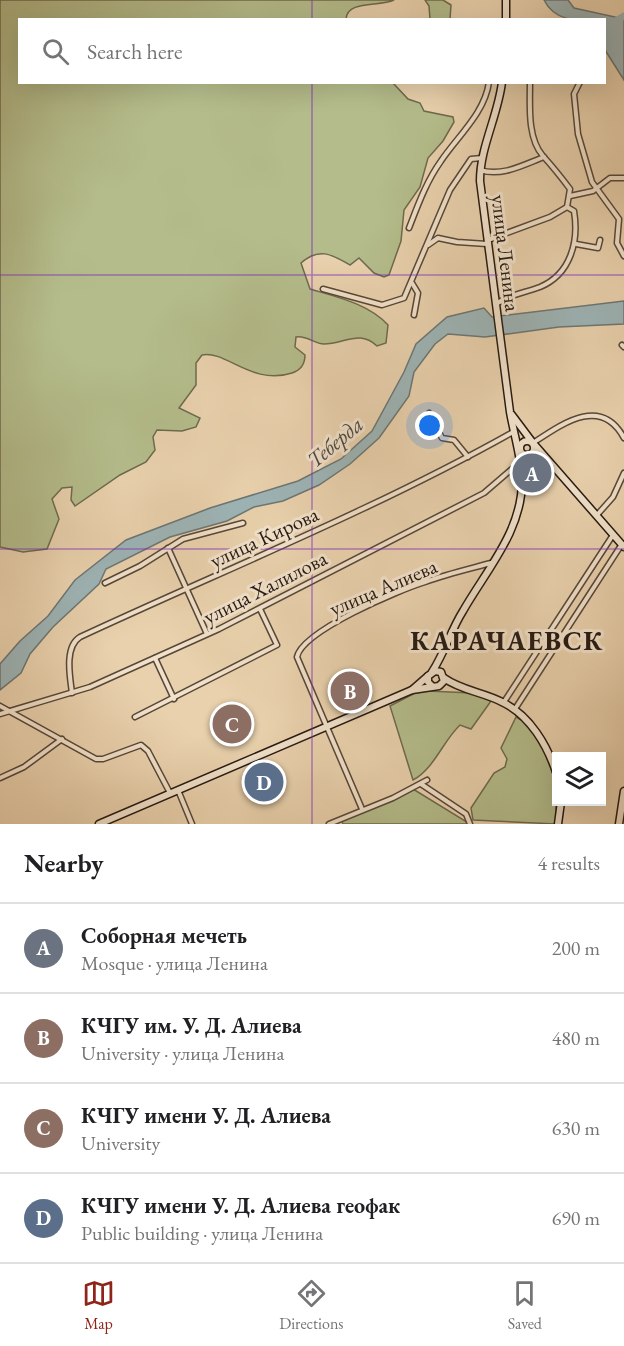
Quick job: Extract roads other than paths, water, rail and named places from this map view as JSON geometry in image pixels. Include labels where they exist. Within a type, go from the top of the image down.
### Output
[{"type":"main road","points":[[506,0],[506,18]]},
{"type":"main road","name":"улица Ленина","points":[[412,690],[430,674],[442,658],[461,613],[512,530],[520,502],[522,478],[519,449],[513,432],[510,412],[487,242],[480,170],[500,102],[502,84]]},
{"type":"main road","name":"улица Ленина","points":[[510,412],[533,443],[623,546]]},
{"type":"main road","points":[[530,455],[534,449],[533,443],[525,441],[519,449],[523,455],[549,460]]},
{"type":"main road","name":"улица Ленина","points":[[522,478],[530,455]]},
{"type":"main road","name":"улица Ленина","points":[[442,658],[443,676]]},
{"type":"main road","points":[[443,676],[435,686],[428,682],[430,674],[438,671],[459,687],[503,702],[514,710],[540,737],[552,763]]},
{"type":"main road","name":"улица Ленина","points":[[99,824],[115,821],[178,790],[412,690],[435,686],[459,687]]},
{"type":"main road","points":[[619,824],[624,791]]},
{"type":"main road","points":[[558,824],[560,806]]},
{"type":"street","points":[[409,228],[422,192],[440,163],[467,128],[488,84]]},
{"type":"street","points":[[426,245],[438,238],[457,242],[487,242],[550,218],[567,207],[570,189],[538,147],[531,123],[530,84]]},
{"type":"street","points":[[579,84],[574,94],[578,134],[596,187],[619,219],[617,243],[624,256]]},
{"type":"street","points":[[480,170],[491,174],[544,157]]},
{"type":"street","points":[[323,290],[382,305],[404,298],[450,190],[471,159],[482,158]]},
{"type":"street","points":[[570,196],[593,191],[610,178],[624,178]]},
{"type":"street","points":[[496,307],[507,296],[548,283],[558,274],[576,244],[574,211],[567,207]]},
{"type":"street","points":[[576,244],[598,248],[600,240]]},
{"type":"street","points":[[412,282],[418,293],[414,315]]},
{"type":"street","points":[[429,413],[442,438],[454,440],[468,457]]},
{"type":"street","points":[[533,443],[555,428],[578,417],[588,415],[610,420],[618,426],[624,438]]},
{"type":"street","name":"улица Кирова","points":[[72,693],[69,671],[74,640],[187,590],[468,457],[513,432]]},
{"type":"street","name":"улица Халилова","points":[[0,714],[72,693],[155,658],[260,609],[484,494],[520,463]]},
{"type":"street","points":[[597,515],[613,498],[624,473]]},
{"type":"street","points":[[105,583],[183,539],[243,523]]},
{"type":"street","points":[[503,702],[613,534]]},
{"type":"street","points":[[514,710],[623,546]]},
{"type":"street","points":[[168,548],[207,634]]},
{"type":"street","name":"улица Алиева","points":[[327,727],[297,657],[298,650],[307,639],[346,617],[424,582],[492,563]]},
{"type":"street","points":[[135,717],[277,645],[260,609]]},
{"type":"street","points":[[155,658],[174,699]]},
{"type":"street","points":[[0,706],[96,759],[104,759],[141,745],[148,751],[171,794]]},
{"type":"street","points":[[327,727],[362,809]]},
{"type":"street","points":[[0,778],[24,767],[62,739]]},
{"type":"street","points":[[328,824],[393,798],[427,780]]},
{"type":"street","points":[[421,784],[466,814],[470,824]]},
{"type":"street","points":[[178,790],[192,824]]},
{"type":"water","points":[[544,0],[568,0],[574,8],[624,19],[624,80],[606,52],[606,18],[566,18],[549,8]]},
{"type":"water","points":[[624,301],[624,324],[559,327],[485,337],[448,334],[435,344],[414,372],[409,396],[379,438],[350,464],[319,485],[283,501],[254,507],[227,521],[170,537],[106,569],[99,584],[53,627],[30,654],[21,673],[0,690],[0,664],[20,641],[48,616],[75,580],[126,540],[210,508],[298,481],[341,459],[372,431],[404,372],[416,344],[447,317],[484,308],[492,317]]},
{"type":"waterway","points":[[606,27],[624,16]]},
{"type":"place","name":"Соборная мечеть","points":[[532,473]]},
{"type":"place","name":"КЧГУ им. У. Д. Алиева","points":[[350,691]]},
{"type":"place","name":"КЧГУ имени У. Д. Алиева","points":[[232,724]]},
{"type":"place","name":"КЧГУ имени У. Д. Алиева геофак","points":[[264,782]]},
{"type":"district","name":"КАРАЧАЕВСК","points":[[507,640]]},
{"type":"water label","name":"Теберда","points":[[335,442]]}]
